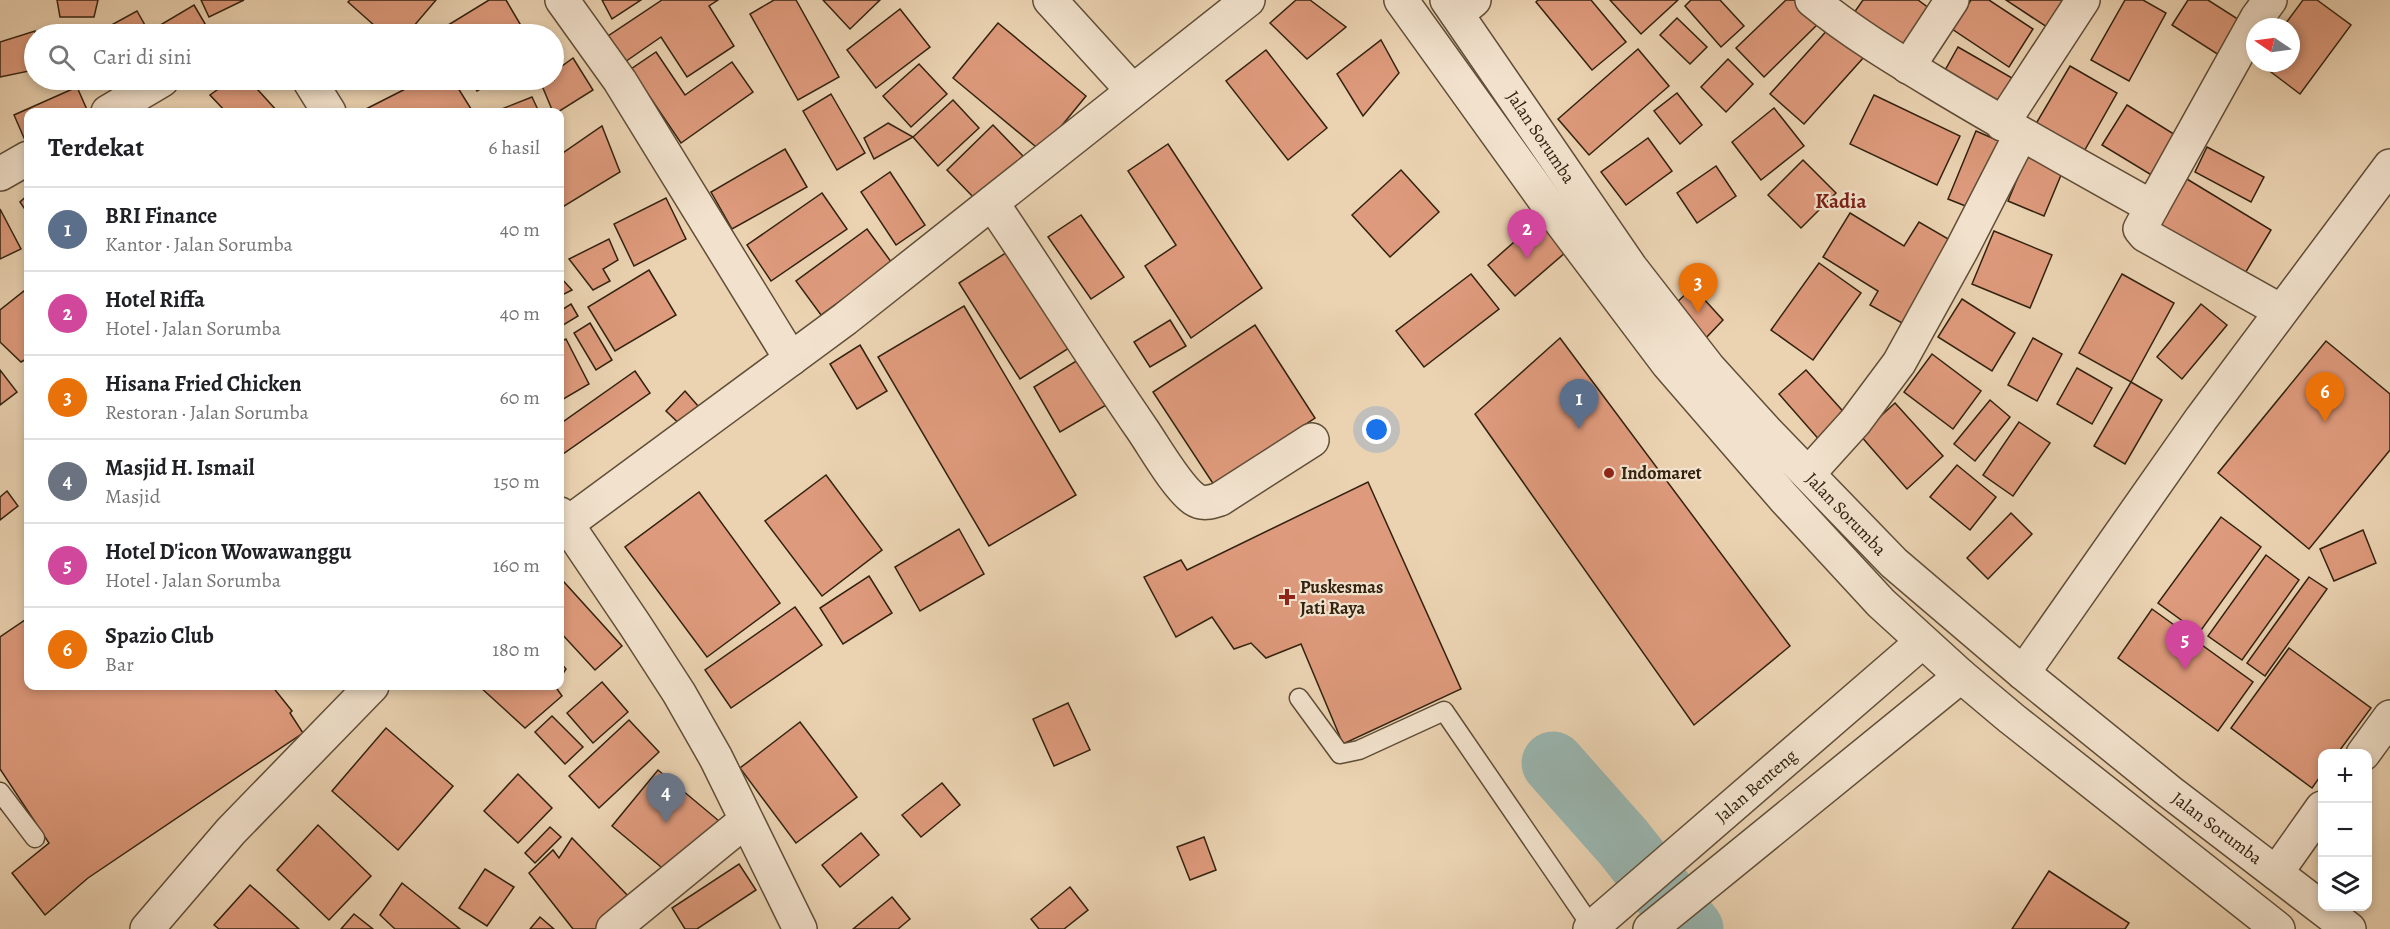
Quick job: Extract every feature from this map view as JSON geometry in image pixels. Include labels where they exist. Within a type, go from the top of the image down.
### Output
[{"type":"street","points":[[562,0],[620,81],[791,359]]},
{"type":"street","points":[[1050,0],[1132,90]]},
{"type":"street","points":[[564,520],[791,359],[1248,0]]},
{"type":"street","name":"Jalan Sorumba","points":[[1401,0],[1549,206],[1668,364],[1784,498],[1881,603],[1960,676],[2278,929]]},
{"type":"street","points":[[1812,0],[1836,20],[1908,67],[2011,129],[2152,207]]},
{"type":"street","points":[[1908,67],[1952,0]]},
{"type":"street","points":[[1808,474],[1855,422],[1899,363],[1962,249],[2011,129],[2083,0]]},
{"type":"street","points":[[2271,0],[2257,18],[2140,229],[2145,235],[2281,310]]},
{"type":"street","name":"Jalan Sorumba","points":[[1459,5],[1631,268],[1708,367],[1893,563],[2023,673],[2170,792],[2349,929]]},
{"type":"street","points":[[115,108],[145,90]]},
{"type":"street","points":[[315,90],[326,108]]},
{"type":"street","points":[[0,174],[24,160]]},
{"type":"street","points":[[1656,925],[1960,676],[2023,673],[2201,419],[2390,165]]},
{"type":"street","points":[[992,203],[1114,387],[1177,479],[1193,498],[1202,503],[1211,503],[1220,499],[1312,440]]},
{"type":"street","points":[[564,526],[635,625],[679,693],[716,758],[800,929]]},
{"type":"street","points":[[1922,642],[1996,650],[2044,640]]},
{"type":"street","name":"Jalan Benteng","points":[[1591,928],[1922,642]]},
{"type":"street","points":[[147,929],[231,831],[368,690]]},
{"type":"street","points":[[2366,749],[2390,717]]},
{"type":"street","points":[[2276,873],[2318,814]]},
{"type":"street","points":[[613,929],[745,821]]},
{"type":"lane","points":[[1299,698],[1340,754],[1359,750],[1444,711],[1591,928]]},
{"type":"lane","points":[[0,792],[35,838]]},
{"type":"building","points":[[57,0],[98,0],[94,17],[60,17]]},
{"type":"building","points":[[201,0],[244,0],[209,17]]},
{"type":"building","points":[[350,0],[436,0],[416,24],[373,24],[348,2]]},
{"type":"building","points":[[489,0],[506,0],[520,24],[450,24]]},
{"type":"building","points":[[602,0],[641,0],[612,19]]},
{"type":"building","points":[[662,0],[718,0],[709,6],[734,46],[687,77],[661,37],[622,64],[605,38]]},
{"type":"building","points":[[774,0],[796,0],[839,77],[798,100],[750,14]]},
{"type":"building","points":[[823,0],[880,0],[850,29]]},
{"type":"building","points":[[1296,0],[1310,0],[1346,27],[1307,59],[1270,23]]},
{"type":"building","points":[[1538,0],[1591,0],[1626,42],[1592,70],[1536,2]]},
{"type":"building","points":[[1610,0],[1678,0],[1641,34]]},
{"type":"building","points":[[1691,0],[1720,0],[1744,26],[1721,47],[1685,6]]},
{"type":"building","points":[[1786,0],[1798,0],[1820,22],[1764,77],[1736,48]]},
{"type":"building","points":[[1863,0],[1918,0],[1941,17],[1910,60],[1851,17]]},
{"type":"building","points":[[1971,0],[1989,0],[2033,29],[2009,67],[1952,29]]},
{"type":"building","points":[[2006,0],[2082,0],[2059,35]]},
{"type":"building","points":[[2125,0],[2143,0],[2166,13],[2129,81],[2091,60]]},
{"type":"building","points":[[2188,0],[2208,0],[2244,23],[2222,57],[2172,25]]},
{"type":"building","points":[[2303,0],[2317,0],[2351,25],[2300,94],[2271,72],[2300,72],[2300,18],[2290,18]]},
{"type":"building","points":[[194,5],[205,24],[162,24]]},
{"type":"building","points":[[900,9],[930,47],[876,88],[847,50]]},
{"type":"building","points":[[137,11],[144,24],[113,24]]},
{"type":"building","points":[[1677,18],[1707,47],[1690,64],[1660,35]]},
{"type":"building","points":[[998,23],[1086,96],[1041,151],[953,78]]},
{"type":"building","points":[[1830,27],[1864,57],[1804,124],[1770,94]]},
{"type":"building","points":[[24,34],[24,72],[0,77],[0,42]]},
{"type":"building","points":[[1381,40],[1399,73],[1363,116],[1337,74]]},
{"type":"building","points":[[1958,47],[2019,82],[2000,116],[1939,81]]},
{"type":"building","points":[[1638,49],[1669,86],[1589,155],[1558,119]]},
{"type":"building","points":[[1266,50],[1327,128],[1288,160],[1226,81]]},
{"type":"building","points":[[656,52],[685,95],[732,62],[753,92],[681,143],[631,69]]},
{"type":"building","points":[[573,58],[593,90],[564,108],[551,108],[544,90],[564,90],[564,65]]},
{"type":"building","points":[[1728,59],[1753,84],[1726,112],[1701,87]]},
{"type":"building","points":[[919,64],[947,94],[911,127],[883,96]]},
{"type":"building","points":[[2070,66],[2117,93],[2078,162],[2030,134]]},
{"type":"building","points":[[70,90],[78,90],[86,108],[30,108]]},
{"type":"building","points":[[217,90],[258,90],[274,108],[222,108],[210,95]]},
{"type":"building","points":[[403,90],[459,90],[470,108],[368,108]]},
{"type":"building","points":[[1677,93],[1702,125],[1680,144],[1654,111]]},
{"type":"building","points":[[831,94],[865,153],[837,170],[803,111]]},
{"type":"building","points":[[1874,95],[1960,136],[1937,185],[1850,144]]},
{"type":"building","points":[[532,97],[537,108],[504,108]]},
{"type":"building","points":[[953,100],[979,128],[938,166],[913,137]]},
{"type":"building","points":[[2127,105],[2177,136],[2153,176],[2102,145]]},
{"type":"building","points":[[1774,108],[1804,146],[1761,180],[1732,142]]},
{"type":"building","points":[[24,111],[24,138],[14,115]]},
{"type":"building","points":[[888,123],[913,137],[874,159],[864,138]]},
{"type":"building","points":[[993,125],[1023,156],[977,201],[947,170]]},
{"type":"building","points":[[602,126],[620,172],[564,206],[564,152]]},
{"type":"building","points":[[1976,131],[2006,144],[1978,211],[1948,199]]},
{"type":"building","points":[[1648,138],[1672,171],[1626,205],[1601,172]]},
{"type":"building","points":[[1168,144],[1262,288],[1191,338],[1145,266],[1176,245],[1128,171]]},
{"type":"building","points":[[2207,147],[2264,177],[2251,202],[2195,172]]},
{"type":"building","points":[[785,149],[807,187],[732,229],[711,192]]},
{"type":"building","points":[[2028,153],[2064,168],[2044,216],[2008,201]]},
{"type":"building","points":[[1803,160],[1836,193],[1801,228],[1768,195]]},
{"type":"building","points":[[1716,166],[1736,196],[1697,223],[1677,193]]},
{"type":"building","points":[[1401,170],[1439,212],[1390,257],[1352,215]]},
{"type":"building","points":[[890,172],[925,225],[896,245],[861,192]]},
{"type":"building","points":[[2182,176],[2271,230],[2238,285],[2149,231]]},
{"type":"building","points":[[822,193],[847,229],[771,281],[747,245]]},
{"type":"building","points":[[666,198],[686,239],[634,266],[614,224]]},
{"type":"building","points":[[0,209],[21,249],[0,259]]},
{"type":"building","points":[[1850,213],[1904,246],[1919,222],[1950,240],[1902,323],[1870,305],[1878,291],[1823,257]]},
{"type":"building","points":[[1081,215],[1124,277],[1091,299],[1048,237]]},
{"type":"building","points":[[1538,221],[1566,252],[1515,296],[1488,265]]},
{"type":"building","points":[[867,229],[892,263],[821,315],[796,281]]},
{"type":"building","points":[[1994,231],[2052,255],[2030,308],[1972,284]]},
{"type":"building","points":[[609,239],[618,260],[603,269],[610,281],[593,290],[569,259]]},
{"type":"building","points":[[1015,247],[1077,343],[1020,379],[959,283]]},
{"type":"building","points":[[1819,263],[1861,293],[1813,360],[1771,330]]},
{"type":"building","points":[[649,270],[676,315],[615,351],[588,307]]},
{"type":"building","points":[[1471,274],[1499,309],[1424,367],[1396,331]]},
{"type":"building","points":[[2122,274],[2174,303],[2131,382],[2079,353]]},
{"type":"building","points":[[564,281],[572,290],[564,294]]},
{"type":"building","points":[[1693,287],[1723,320],[1702,342],[1673,306]]},
{"type":"building","points":[[24,291],[24,360],[21,362],[0,342],[0,310]]},
{"type":"building","points":[[1962,299],[2015,333],[1992,371],[1938,337]]},
{"type":"building","points":[[571,304],[578,316],[564,325],[564,308]]},
{"type":"building","points":[[2201,304],[2227,325],[2182,379],[2157,357]]},
{"type":"building","points":[[964,306],[1076,495],[989,546],[878,357]]},
{"type":"building","points":[[1170,320],[1186,346],[1150,367],[1134,342]]},
{"type":"building","points":[[590,323],[612,360],[596,370],[574,333]]},
{"type":"building","points":[[1255,325],[1315,418],[1214,485],[1153,392]]},
{"type":"building","points":[[1560,338],[1790,646],[1694,725],[1475,414]]},
{"type":"building","points":[[2033,338],[2062,354],[2037,401],[2008,385]]},
{"type":"building","points":[[566,339],[589,384],[564,399],[564,340]]},
{"type":"building","points":[[2326,341],[2390,394],[2390,450],[2309,549],[2218,473]]},
{"type":"building","points":[[860,345],[887,391],[857,409],[830,364]]},
{"type":"building","points":[[1932,354],[1981,391],[1953,429],[1904,392]]},
{"type":"building","points":[[1086,355],[1113,401],[1060,432],[1034,387]]},
{"type":"building","points":[[2077,368],[2112,388],[2092,424],[2057,404]]},
{"type":"building","points":[[0,370],[17,392],[0,405]]},
{"type":"building","points":[[1806,370],[1849,418],[1822,443],[1779,394]]},
{"type":"building","points":[[635,371],[650,393],[564,453],[564,421]]},
{"type":"building","points":[[2131,382],[2162,400],[2125,464],[2094,446]]},
{"type":"building","points":[[685,391],[705,414],[686,430],[666,411]]},
{"type":"building","points":[[1990,400],[2010,417],[1975,461],[1954,444]]},
{"type":"building","points":[[1895,403],[1943,456],[1907,489],[1860,435]]},
{"type":"building","points":[[2019,422],[2050,443],[2013,496],[1983,475]]},
{"type":"building","points":[[1957,465],[1996,497],[1970,530],[1930,497]]},
{"type":"building","points":[[826,475],[882,550],[822,596],[765,521]]},
{"type":"building","name":"Puskesmas Jati Raya","points":[[1368,482],[1461,689],[1343,744],[1301,644],[1266,658],[1251,643],[1234,649],[1212,617],[1176,637],[1144,577],[1181,560],[1187,570]]},
{"type":"building","points":[[7,491],[18,506],[0,520],[0,497]]},
{"type":"building","points":[[699,492],[780,603],[707,657],[625,547]]},
{"type":"building","points":[[2011,513],[2032,534],[1988,579],[1967,558]]},
{"type":"building","points":[[2221,517],[2261,547],[2199,633],[2158,603]]},
{"type":"building","points":[[959,529],[984,574],[920,611],[895,567]]},
{"type":"building","points":[[2363,530],[2376,563],[2334,581],[2320,549]]},
{"type":"building","points":[[2266,555],[2299,580],[2242,660],[2208,636]]},
{"type":"building","points":[[869,576],[892,613],[843,644],[820,608]]},
{"type":"building","points":[[2309,577],[2327,589],[2265,676],[2247,663]]},
{"type":"building","points":[[564,582],[622,646],[595,670],[564,636]]},
{"type":"building","points":[[795,607],[822,645],[731,708],[705,670]]},
{"type":"building","points":[[2152,609],[2253,682],[2218,731],[2118,658]]},
{"type":"building","points":[[24,621],[24,690],[275,690],[292,711],[290,713],[303,733],[88,878],[45,915],[12,873],[49,843],[0,769],[0,637]]},
{"type":"building","points":[[2289,648],[2371,708],[2341,749],[2318,749],[2318,780],[2312,788],[2231,728]]},
{"type":"building","points":[[602,682],[628,712],[593,743],[567,713]]},
{"type":"building","points":[[483,690],[558,690],[562,696],[525,728]]},
{"type":"building","points":[[1068,703],[1090,750],[1054,766],[1033,719]]},
{"type":"building","points":[[552,716],[583,747],[565,764],[535,732]]},
{"type":"building","points":[[629,720],[659,752],[599,808],[569,776]]},
{"type":"building","points":[[800,722],[857,797],[796,843],[740,768]]},
{"type":"building","points":[[386,728],[453,786],[398,850],[332,791]]},
{"type":"building","points":[[658,770],[719,821],[673,877],[612,826]]},
{"type":"building","points":[[518,774],[552,808],[518,843],[484,811]]},
{"type":"building","points":[[942,783],[960,805],[921,837],[902,815]]},
{"type":"building","points":[[318,825],[371,876],[329,920],[277,870]]},
{"type":"building","points":[[550,827],[561,837],[535,863],[525,853]]},
{"type":"building","points":[[861,833],[879,855],[840,887],[822,865]]},
{"type":"building","points":[[1204,837],[1216,870],[1190,880],[1177,847]]},
{"type":"building","points":[[572,838],[632,900],[601,929],[573,929],[529,873],[553,850],[559,858]]},
{"type":"building","points":[[739,864],[756,890],[697,929],[685,929],[672,908]]},
{"type":"building","points":[[485,869],[514,887],[487,926],[459,908]]},
{"type":"building","points":[[2049,871],[2129,923],[2125,929],[2012,929]]},
{"type":"building","points":[[402,883],[460,929],[395,929],[380,915]]},
{"type":"building","points":[[250,885],[299,929],[219,929],[214,925]]},
{"type":"building","points":[[1070,887],[1088,910],[1064,929],[1039,929],[1031,919]]},
{"type":"building","points":[[892,897],[910,919],[898,929],[853,929]]},
{"type":"building","points":[[354,914],[373,929],[341,929]]},
{"type":"building","points":[[540,917],[554,929],[530,929]]},
{"type":"waterway","points":[[1553,763],[1623,842],[1692,929]]},
{"type":"place","name":"Hotel Riffa","points":[[1527,259]]},
{"type":"place","name":"Hisana Fried Chicken","points":[[1698,313]]},
{"type":"place","name":"Spazio Club","points":[[2325,422]]},
{"type":"place","name":"BRI Finance","points":[[1579,429]]},
{"type":"place","name":"Indomaret","points":[[1609,473]]},
{"type":"place","name":"Puskesmas Jati Raya","points":[[1287,597]]},
{"type":"place","name":"Hotel D'icon Wowawanggu","points":[[2185,670]]},
{"type":"place","name":"Masjid H. Ismail","points":[[666,823]]},
{"type":"district","name":"Kadia","points":[[1841,201]]}]
